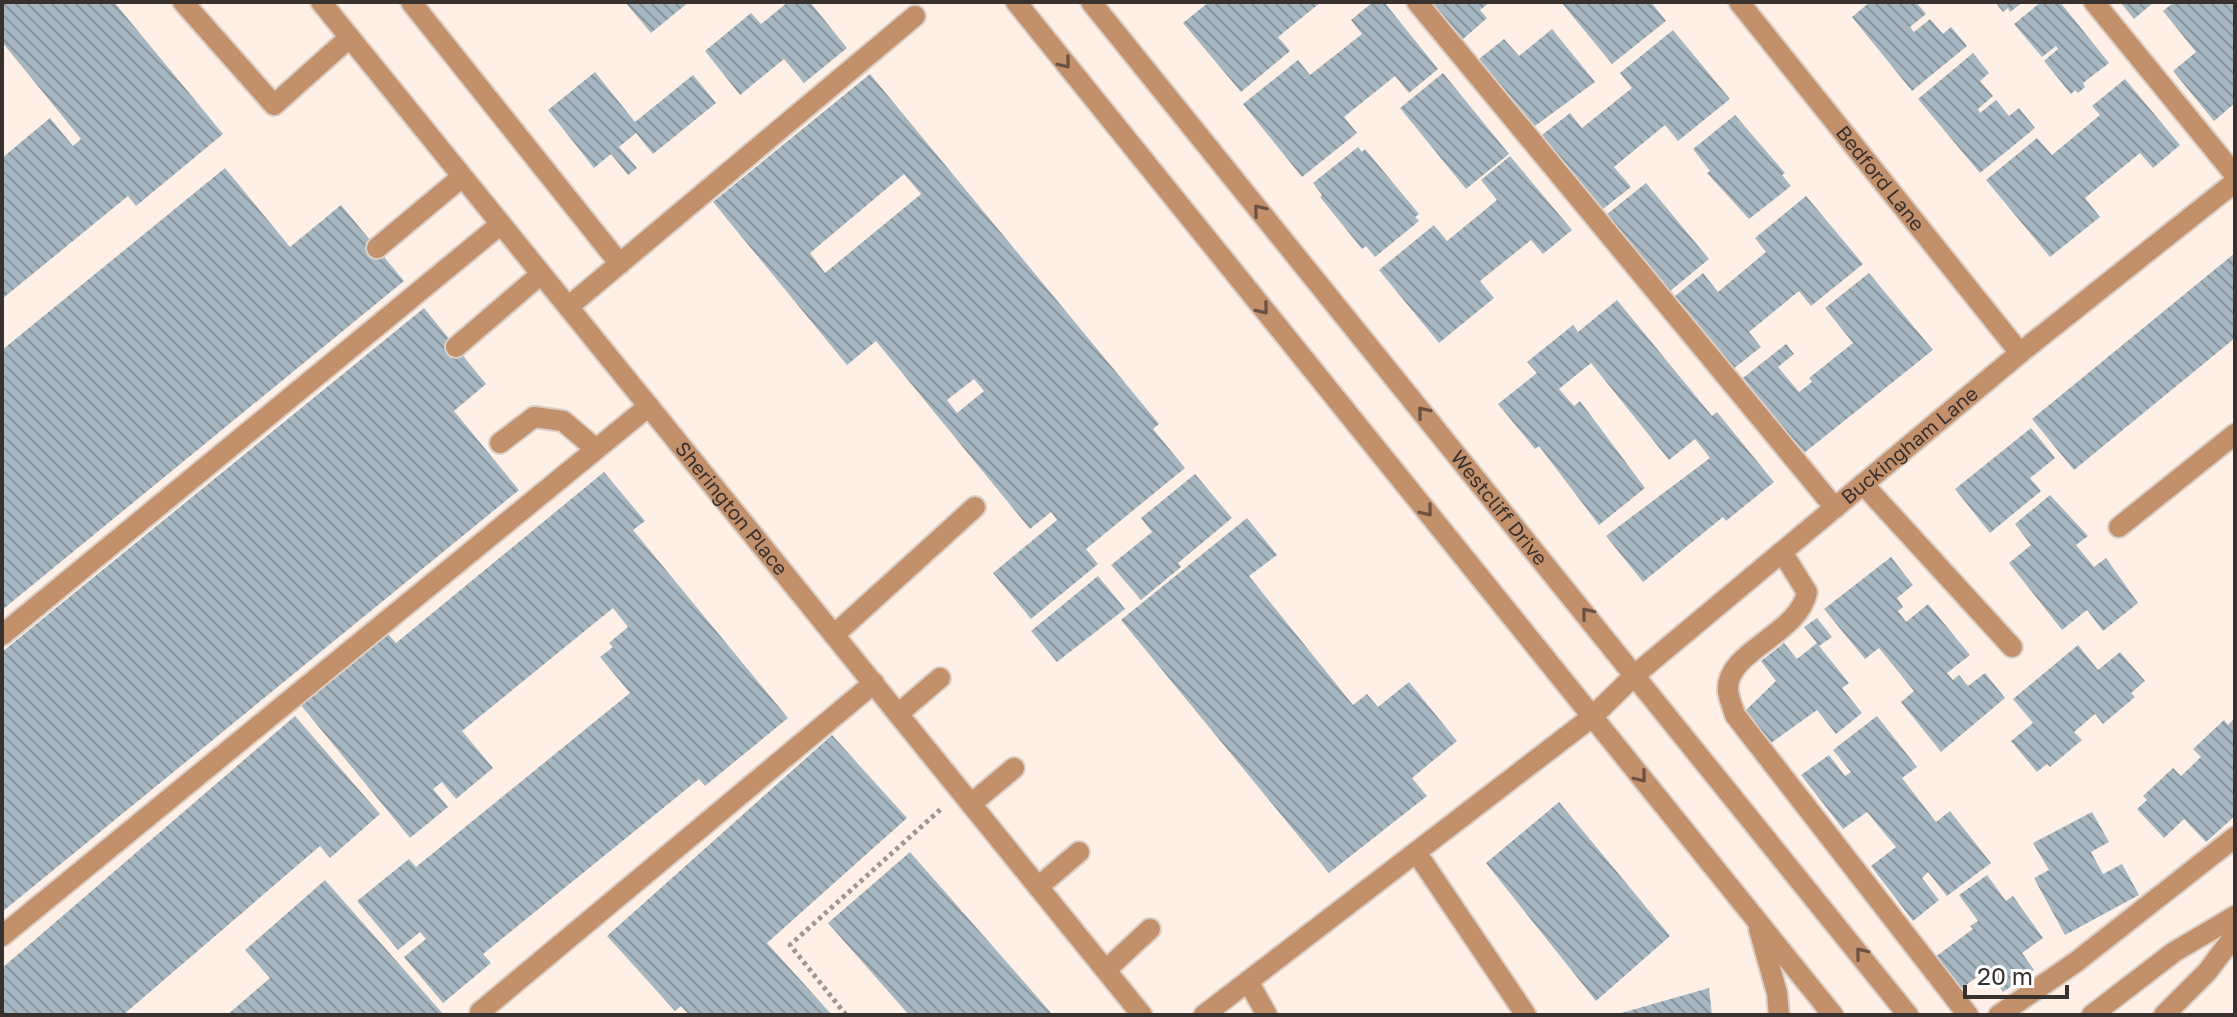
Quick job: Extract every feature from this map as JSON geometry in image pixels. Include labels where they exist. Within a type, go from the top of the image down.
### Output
[{"type":"street","points":[[183,2],[274,105],[349,38]]},
{"type":"street","name":"Sherington Place","points":[[321,2],[1142,1015]]},
{"type":"street","points":[[411,2],[620,264]]},
{"type":"street","points":[[1016,2],[1833,1015]]},
{"type":"street","name":"Westcliff Drive","points":[[1091,2],[1908,1015]]},
{"type":"street","points":[[1417,2],[1835,508]]},
{"type":"street","name":"Bedford Lane","points":[[1739,2],[2020,353]]},
{"type":"street","points":[[2094,2],[2235,175]]},
{"type":"street","points":[[568,307],[915,16]]},
{"type":"street","points":[[377,248],[462,177]]},
{"type":"street","name":"Buckingham Lane","points":[[1204,1015],[1592,717],[1636,674],[2020,353],[2235,182]]},
{"type":"street","points":[[2,635],[501,224]]},
{"type":"street","points":[[456,347],[541,274]]},
{"type":"street","points":[[2,936],[649,406]]},
{"type":"street","points":[[500,443],[534,417],[563,421],[596,449]]},
{"type":"street","points":[[2119,527],[2235,434]]},
{"type":"street","points":[[1863,484],[2012,647]]},
{"type":"street","points":[[834,635],[975,507]]},
{"type":"street","points":[[1782,552],[1807,592],[1805,603],[1793,620],[1744,659],[1733,673],[1728,689],[1735,715],[1920,948],[1968,1015]]},
{"type":"street","points":[[898,714],[940,678]]},
{"type":"street","points":[[480,1012],[874,683]]},
{"type":"street","points":[[966,797],[1014,768]]},
{"type":"street","points":[[1999,1015],[2076,962],[2235,837]]},
{"type":"street","points":[[1038,887],[1079,852]]},
{"type":"street","points":[[1416,852],[1526,1015]]},
{"type":"street","points":[[2092,1015],[2174,952],[2235,916]]},
{"type":"street","points":[[1757,921],[1777,993],[1779,1015]]},
{"type":"street","points":[[1106,970],[1150,929]]},
{"type":"street","points":[[2164,1015],[2207,972],[2235,935]]},
{"type":"street","points":[[1248,981],[1267,1015]]},
{"type":"path","points":[[846,1015],[790,945],[966,797]]},
{"type":"building","points":[[2,2],[114,2],[223,134],[136,206],[128,196],[2,299],[2,158],[50,118],[73,146],[81,139],[2,42]]},
{"type":"building","points":[[625,2],[689,2],[651,33]]},
{"type":"building","points":[[788,2],[810,2],[847,48],[804,83],[784,59],[740,95],[705,51],[751,13],[761,24]]},
{"type":"building","points":[[1209,2],[1321,2],[1278,37],[1290,51],[1241,92],[1183,23]]},
{"type":"building","points":[[1373,2],[1384,2],[1438,69],[1409,93],[1395,76],[1344,117],[1357,133],[1302,177],[1243,104],[1298,60],[1310,75],[1362,34],[1351,20]]},
{"type":"building","points":[[1430,2],[1490,2],[1480,10],[1487,18],[1462,40]]},
{"type":"building","points":[[1561,2],[1651,2],[1666,21],[1612,64]]},
{"type":"building","points":[[1870,2],[1916,2],[1926,14],[1910,27],[1914,32],[1930,19],[1943,34],[1951,27],[1967,46],[1912,91],[1852,17]]},
{"type":"building","points":[[1995,2],[2023,2],[2010,12],[2008,8],[2003,12]]},
{"type":"building","points":[[2041,2],[2060,2],[2109,63],[2083,83],[2085,87],[2078,93],[2075,90],[2071,94],[2044,61],[2058,49],[2056,46],[2042,57],[2014,24]]},
{"type":"building","points":[[2120,2],[2154,2],[2134,19]]},
{"type":"building","points":[[2174,2],[2235,2],[2235,103],[2214,121],[2173,71],[2196,52],[2163,11]]},
{"type":"building","points":[[1552,29],[1595,82],[1535,126],[1479,59],[1504,39],[1519,56]]},
{"type":"building","points":[[1673,30],[1730,99],[1678,141],[1665,125],[1614,167],[1631,187],[1603,209],[1542,135],[1570,113],[1582,128],[1632,88],[1620,73]]},
{"type":"building","points":[[1973,53],[1989,73],[1980,81],[1993,96],[1978,109],[1980,113],[1996,100],[2009,116],[2019,108],[2035,128],[1980,173],[1918,99]]},
{"type":"building","points":[[595,72],[635,122],[693,75],[716,103],[653,154],[636,133],[619,147],[637,168],[628,175],[611,154],[594,168],[548,110]]},
{"type":"building","points":[[1443,73],[1509,154],[1466,189],[1400,108]]},
{"type":"building","points":[[870,74],[1159,424],[1153,429],[1185,468],[1086,549],[1098,564],[1031,619],[993,573],[1057,520],[1051,512],[1030,529],[876,341],[847,365],[713,202]],"holes":[[[904,174],[921,194],[825,273],[810,253]],[[974,379],[984,391],[957,413],[947,400]]]},
{"type":"building","points":[[2125,79],[2180,145],[2153,168],[2140,153],[2085,198],[2100,217],[2050,257],[1986,180],[2037,138],[2052,155],[2100,115],[2092,106]]},
{"type":"building","points":[[1735,115],[1785,173],[1782,175],[1791,186],[1749,219],[1707,173],[1710,171],[1693,149]]},
{"type":"building","points":[[1358,147],[1362,152],[1365,149],[1419,214],[1415,217],[1419,221],[1375,257],[1366,246],[1362,249],[1320,197],[1322,195],[1313,183]]},
{"type":"building","points":[[1510,156],[1572,230],[1543,254],[1531,240],[1480,281],[1494,298],[1439,343],[1379,270],[1434,225],[1447,241],[1497,200],[1481,180]]},
{"type":"building","points":[[225,168],[290,247],[341,205],[404,281],[2,610],[2,350]]},
{"type":"building","points":[[1646,183],[1709,259],[1669,292],[1606,215]]},
{"type":"building","points":[[1806,196],[1863,264],[1811,306],[1799,291],[1749,332],[1761,347],[1733,369],[1674,297],[1703,273],[1718,292],[1766,252],[1755,238]]},
{"type":"building","points":[[2235,253],[2235,338],[2074,470],[2032,419]]},
{"type":"building","points":[[1869,273],[1933,350],[1804,453],[1743,378],[1786,344],[1794,354],[1778,367],[1799,392],[1812,382],[1809,378],[1853,343],[1825,308]]},
{"type":"building","points":[[1617,300],[1712,416],[1717,412],[1774,482],[1726,521],[1723,517],[1643,582],[1606,536],[1710,458],[1695,439],[1669,460],[1591,363],[1559,389],[1574,406],[1580,401],[1645,488],[1599,525],[1539,446],[1535,449],[1498,404],[1537,373],[1527,362],[1573,325],[1578,332]]},
{"type":"building","points":[[424,308],[486,384],[454,411],[519,490],[2,912],[2,652]]},
{"type":"building","points":[[2031,428],[2055,458],[2030,478],[2041,491],[1990,533],[1955,489]]},
{"type":"building","points":[[604,472],[645,521],[633,530],[788,718],[705,786],[699,779],[483,954],[491,963],[443,1003],[404,957],[426,939],[420,932],[398,950],[357,901],[409,859],[416,867],[630,693],[600,657],[613,647],[609,643],[628,627],[613,608],[462,731],[493,768],[456,799],[442,782],[433,789],[448,807],[410,838],[300,704],[387,633],[396,643]]},
{"type":"building","points":[[1195,474],[1232,518],[1178,563],[1181,567],[1141,600],[1111,565],[1152,532],[1141,518]]},
{"type":"building","points":[[2050,495],[2088,536],[2076,545],[2094,567],[2106,558],[2138,603],[2103,631],[2087,610],[2062,630],[2009,563],[2031,545],[2015,524]]},
{"type":"building","points":[[1247,518],[1277,555],[1249,576],[1353,705],[1367,694],[1378,707],[1409,682],[1457,741],[1412,778],[1427,796],[1329,873],[1121,620]]},
{"type":"building","points":[[1891,557],[1913,585],[1897,598],[1903,607],[1898,611],[1906,622],[1928,604],[1970,655],[1947,673],[1953,680],[1959,675],[1968,686],[1985,673],[2005,698],[1941,752],[1901,702],[1914,691],[1879,648],[1865,659],[1824,609]]},
{"type":"building","points":[[1098,576],[1125,609],[1057,662],[1031,631]]},
{"type":"building","points":[[1817,618],[1832,637],[1819,646],[1849,683],[1842,688],[1862,713],[1836,734],[1817,710],[1771,743],[1745,711],[1776,681],[1761,661],[1784,643],[1797,659],[1817,643],[1804,627]]},
{"type":"building","points":[[2078,645],[2098,670],[2120,652],[2145,681],[2131,693],[2135,697],[2103,724],[2095,714],[2074,732],[2082,740],[2050,767],[2047,764],[2037,772],[2011,741],[2033,723],[2013,699]]},
{"type":"building","points":[[295,716],[380,814],[330,858],[320,846],[123,1015],[2,1015],[2,968]]},
{"type":"building","points":[[1877,716],[1917,767],[1902,778],[1936,822],[1950,811],[1991,863],[1947,896],[1928,872],[1922,878],[1939,900],[1913,921],[1871,866],[1896,847],[1867,812],[1843,829],[1801,775],[1829,755],[1845,776],[1851,772],[1833,750]]},
{"type":"building","points":[[2235,718],[2235,816],[2206,842],[2184,819],[2164,838],[2137,809],[2147,800],[2143,796],[2173,768],[2181,776],[2201,757],[2193,749],[2224,720],[2228,725]]},
{"type":"building","points":[[832,735],[907,818],[767,943],[832,1015],[689,1015],[681,1006],[675,1011],[607,936]]},
{"type":"building","points":[[1559,802],[1670,936],[1596,1001],[1486,863]]},
{"type":"building","points":[[2092,812],[2109,842],[2091,852],[2103,874],[2122,864],[2139,895],[2065,935],[2034,878],[2049,870],[2033,843]]},
{"type":"building","points":[[910,852],[1053,1015],[909,1015],[828,923]]},
{"type":"building","points":[[1987,875],[2006,901],[2013,896],[2043,938],[2022,953],[2034,970],[2003,992],[1987,970],[1959,990],[1935,957],[1973,929],[1970,926],[1978,921],[1959,895]]},
{"type":"building","points":[[325,880],[444,1015],[227,1015],[270,978],[245,950]]},
{"type":"building","points":[[1709,988],[1712,1015],[1618,1015],[1618,1014]]}]
